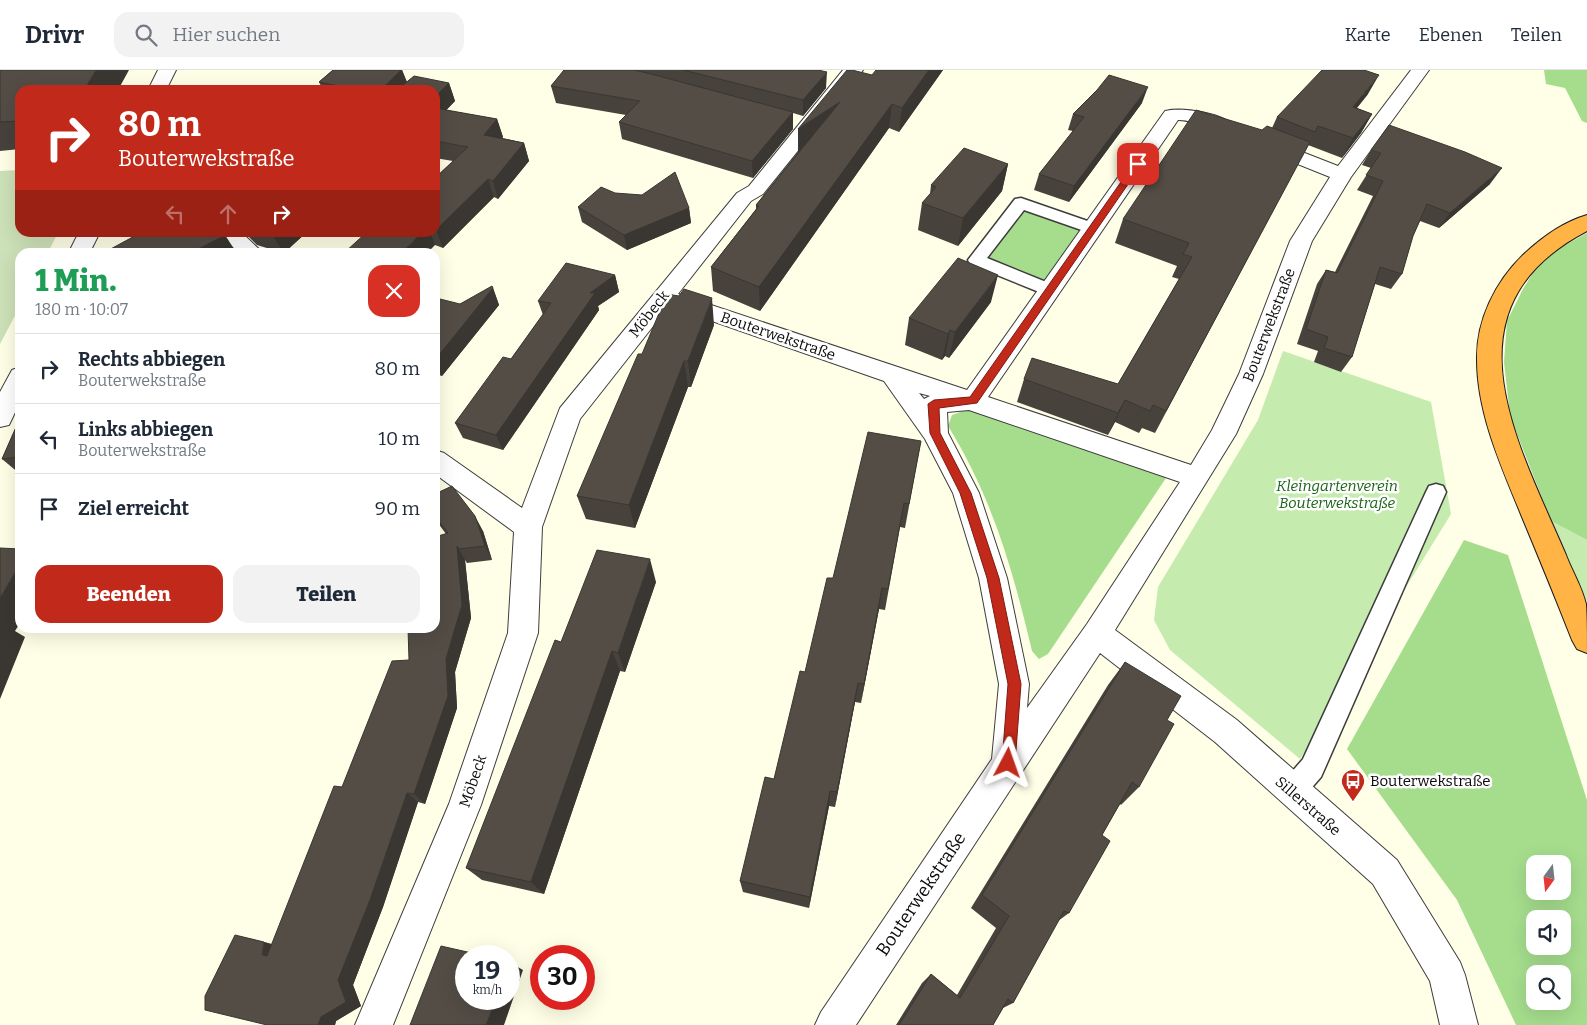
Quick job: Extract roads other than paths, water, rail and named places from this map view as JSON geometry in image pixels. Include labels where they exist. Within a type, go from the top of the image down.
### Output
[{"type":"highway","points":[[1587,222],[1547,245],[1516,274],[1504,293],[1496,314],[1491,336],[1489,361],[1492,388],[1516,471],[1587,640]]},
{"type":"street","points":[[160,85],[167,70]]},
{"type":"street","name":"Möbeck","points":[[374,1025],[465,805],[523,633],[528,526],[569,415],[744,197],[756,190],[798,122],[854,70]]},
{"type":"street","name":"Bouterwekstraße","points":[[834,1025],[1097,633],[1197,477],[1223,434],[1251,374],[1301,241],[1342,175],[1420,70]]},
{"type":"street","points":[[973,400],[1172,115],[1180,113],[1192,115],[1342,175]]},
{"type":"street","points":[[233,237],[246,248]]},
{"type":"street","name":"Bouterwekstraße","points":[[662,297],[973,400],[1197,477]]},
{"type":"street","name":"Bouterwekstraße","points":[[893,375],[935,433],[966,493],[993,578],[1014,684],[1008,763]]},
{"type":"street","points":[[0,418],[15,386]]},
{"type":"street","name":"Bouterwekstraße","points":[[935,433],[934,404],[973,400]]},
{"type":"street","points":[[440,464],[528,526]]},
{"type":"street","name":"Sillerstraße","points":[[1097,633],[1226,731],[1385,872],[1447,975],[1460,1025]]},
{"type":"lane","points":[[1050,290],[976,260],[1021,203],[1093,229]]},
{"type":"lane","points":[[1292,791],[1312,768],[1436,492]]},
{"type":"place","name":"Bouterwekstraße","points":[[1353,802]]},
{"type":"park label","name":"Kleingartenverein Bouterwekstraße","points":[[1337,494]]}]
